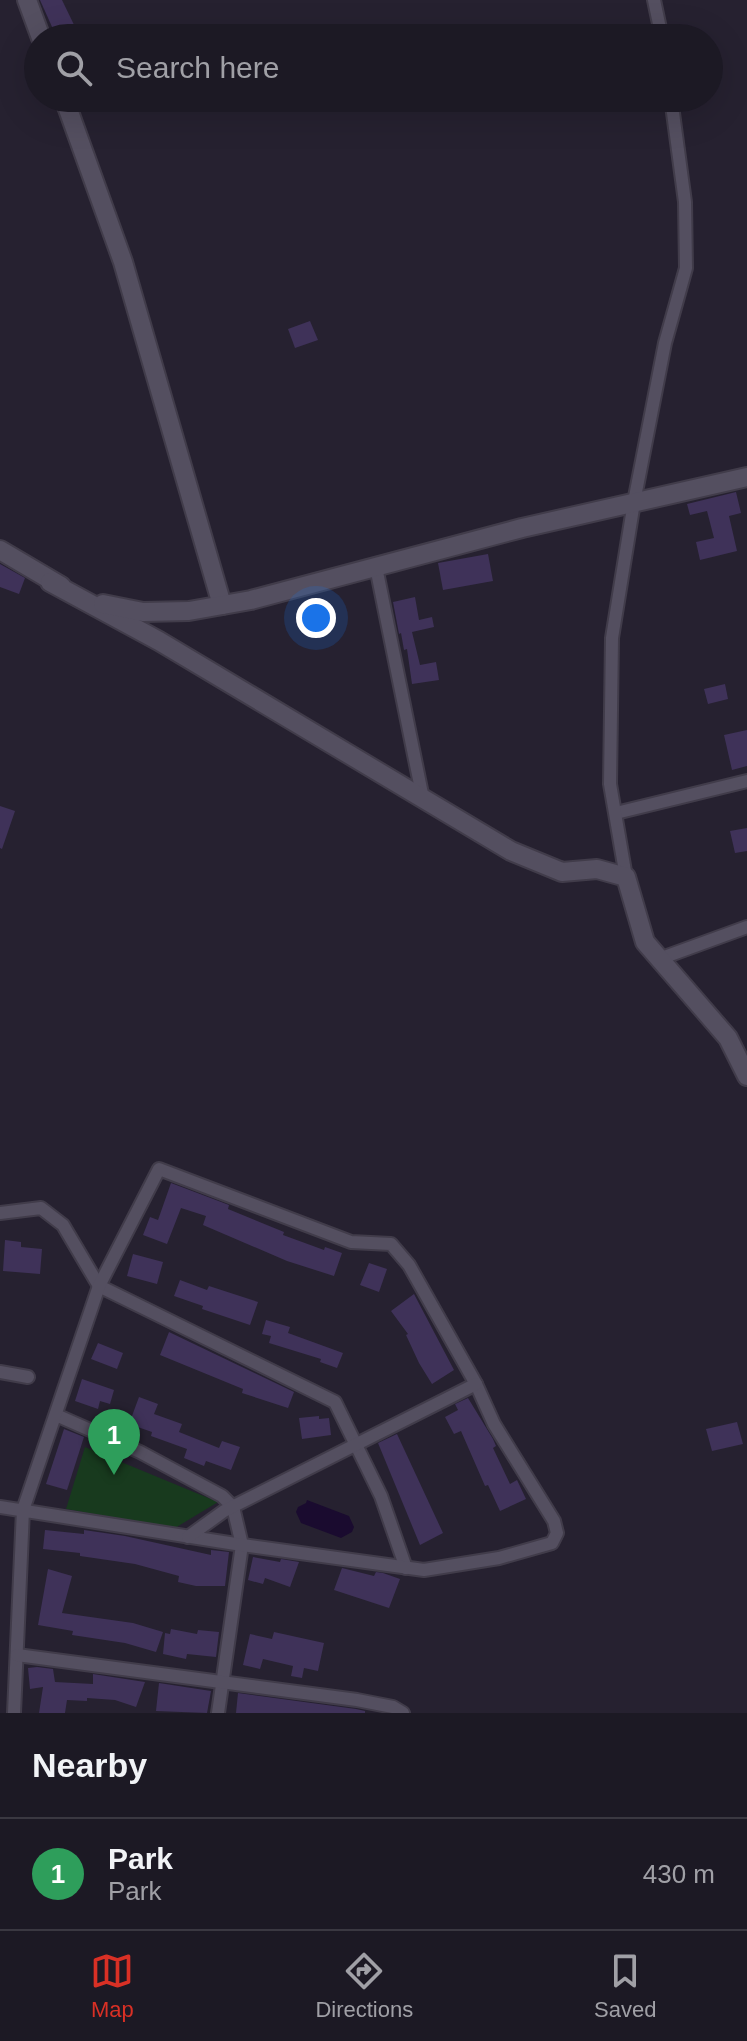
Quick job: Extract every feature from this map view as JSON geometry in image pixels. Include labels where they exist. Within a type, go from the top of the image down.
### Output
[{"type":"street","points":[[27,0],[36,24]]},
{"type":"street","points":[[654,0],[659,24]]},
{"type":"street","points":[[69,112],[123,262],[222,605]]},
{"type":"street","points":[[673,112],[685,202],[686,268],[665,343],[612,638],[610,784],[626,877],[645,942],[728,1038],[747,1076]]},
{"type":"street","points":[[50,582],[103,604],[143,612],[189,611],[251,600],[522,528],[747,477]]},
{"type":"street","points":[[0,550],[511,851],[562,872],[597,869],[626,877]]},
{"type":"street","points":[[376,567],[423,800]]},
{"type":"street","points":[[616,813],[747,781]]},
{"type":"street","points":[[659,959],[747,927]]},
{"type":"street","points":[[0,1507],[23,1510],[188,1537],[424,1570],[499,1558],[552,1543],[557,1533],[554,1521],[494,1424],[476,1384],[409,1265],[391,1244],[351,1242],[159,1169],[99,1286],[23,1510],[14,1713]]},
{"type":"street","points":[[0,1213],[41,1208],[63,1225],[99,1286],[335,1402],[381,1496],[406,1568]]},
{"type":"street","points":[[0,1372],[28,1377]]},
{"type":"street","points":[[188,1537],[233,1507],[476,1384]]},
{"type":"street","points":[[56,1415],[140,1452],[222,1496],[233,1507],[242,1545],[218,1713]]},
{"type":"street","points":[[17,1655],[357,1700],[393,1707],[403,1713]]},
{"type":"green space","points":[[85,1447],[218,1502],[175,1528],[66,1509]]},
{"type":"shaded area","points":[[307,1500],[349,1516],[354,1527],[352,1532],[341,1538],[301,1523],[296,1512]]},
{"type":"building","points":[[40,0],[62,0],[74,24],[51,24]]},
{"type":"building","points":[[310,321],[318,340],[295,348],[288,329]]},
{"type":"building","points":[[736,492],[741,513],[729,516],[737,551],[700,560],[696,542],[714,538],[707,511],[690,515],[687,504]]},
{"type":"building","points":[[488,554],[493,581],[443,590],[438,563]]},
{"type":"building","points":[[0,564],[25,578],[19,594],[0,587]]},
{"type":"building","points":[[415,597],[419,620],[432,617],[434,627],[412,632],[420,665],[436,662],[439,680],[412,684],[407,649],[404,650],[399,634],[393,602]]},
{"type":"building","points":[[725,684],[728,699],[708,704],[704,689]]},
{"type":"building","points":[[747,730],[747,766],[732,770],[724,735]]},
{"type":"building","points":[[0,806],[15,811],[2,849],[0,848]]},
{"type":"building","points":[[747,828],[747,851],[735,853],[730,831]]},
{"type":"building","points":[[171,1183],[229,1205],[228,1209],[284,1232],[283,1235],[342,1253],[334,1276],[287,1261],[203,1225],[206,1216],[181,1208],[167,1244],[143,1235],[150,1217],[158,1220]]},
{"type":"building","points":[[5,1240],[21,1242],[21,1247],[42,1249],[40,1274],[3,1271]]},
{"type":"building","points":[[133,1254],[163,1262],[157,1284],[127,1276]]},
{"type":"building","points":[[369,1263],[387,1269],[379,1292],[360,1285]]},
{"type":"building","points":[[180,1280],[258,1302],[250,1325],[174,1296]]},
{"type":"building","points":[[414,1294],[454,1370],[432,1384],[419,1363],[408,1334],[391,1311]]},
{"type":"building","points":[[266,1320],[290,1327],[288,1333],[343,1353],[337,1368],[320,1362],[321,1359],[269,1343],[271,1336],[262,1334]]},
{"type":"building","points":[[169,1332],[294,1392],[288,1408],[242,1393],[243,1389],[160,1355]]},
{"type":"building","points":[[98,1343],[123,1353],[117,1369],[91,1359]]},
{"type":"building","points":[[82,1379],[114,1390],[110,1404],[100,1401],[98,1409],[75,1401]]},
{"type":"building","points":[[139,1397],[158,1404],[154,1414],[182,1424],[179,1432],[219,1448],[222,1441],[240,1447],[231,1470],[206,1461],[204,1466],[184,1458],[187,1449],[129,1424]]},
{"type":"building","points":[[468,1398],[493,1439],[496,1446],[493,1448],[510,1484],[517,1480],[526,1499],[500,1511],[488,1485],[485,1486],[461,1431],[454,1434],[445,1417],[458,1410],[455,1404]]},
{"type":"building","points":[[319,1416],[319,1419],[329,1418],[331,1435],[302,1439],[299,1418]]},
{"type":"building","points":[[737,1422],[743,1444],[712,1451],[706,1429]]},
{"type":"building","points":[[64,1429],[84,1437],[67,1490],[46,1484]]},
{"type":"building","points":[[397,1434],[443,1533],[420,1545],[378,1443]]},
{"type":"building","points":[[45,1530],[84,1534],[84,1530],[125,1536],[211,1555],[211,1550],[229,1552],[225,1586],[196,1586],[178,1582],[179,1576],[135,1564],[43,1549]]},
{"type":"building","points":[[253,1557],[299,1562],[290,1587],[265,1578],[263,1584],[248,1580]]},
{"type":"building","points":[[342,1568],[374,1576],[376,1572],[383,1573],[400,1579],[389,1608],[334,1590]]},
{"type":"building","points":[[48,1569],[72,1576],[62,1613],[133,1623],[163,1632],[156,1652],[38,1625]]},
{"type":"building","points":[[171,1629],[197,1634],[198,1630],[219,1632],[216,1657],[187,1654],[186,1659],[163,1654],[165,1633],[170,1634]]},
{"type":"building","points":[[274,1632],[324,1643],[318,1671],[304,1668],[302,1678],[291,1676],[293,1666],[263,1659],[260,1669],[243,1665],[250,1634],[272,1639]]},
{"type":"building","points":[[28,1668],[53,1669],[55,1682],[93,1684],[93,1674],[145,1682],[136,1707],[115,1700],[87,1698],[87,1701],[67,1700],[65,1713],[39,1713],[43,1687],[30,1689]]},
{"type":"building","points":[[159,1683],[211,1691],[207,1713],[156,1711]]},
{"type":"building","points":[[238,1693],[356,1709],[365,1713],[236,1713]]},
{"type":"place","name":"Park","points":[[114,1475]]}]
